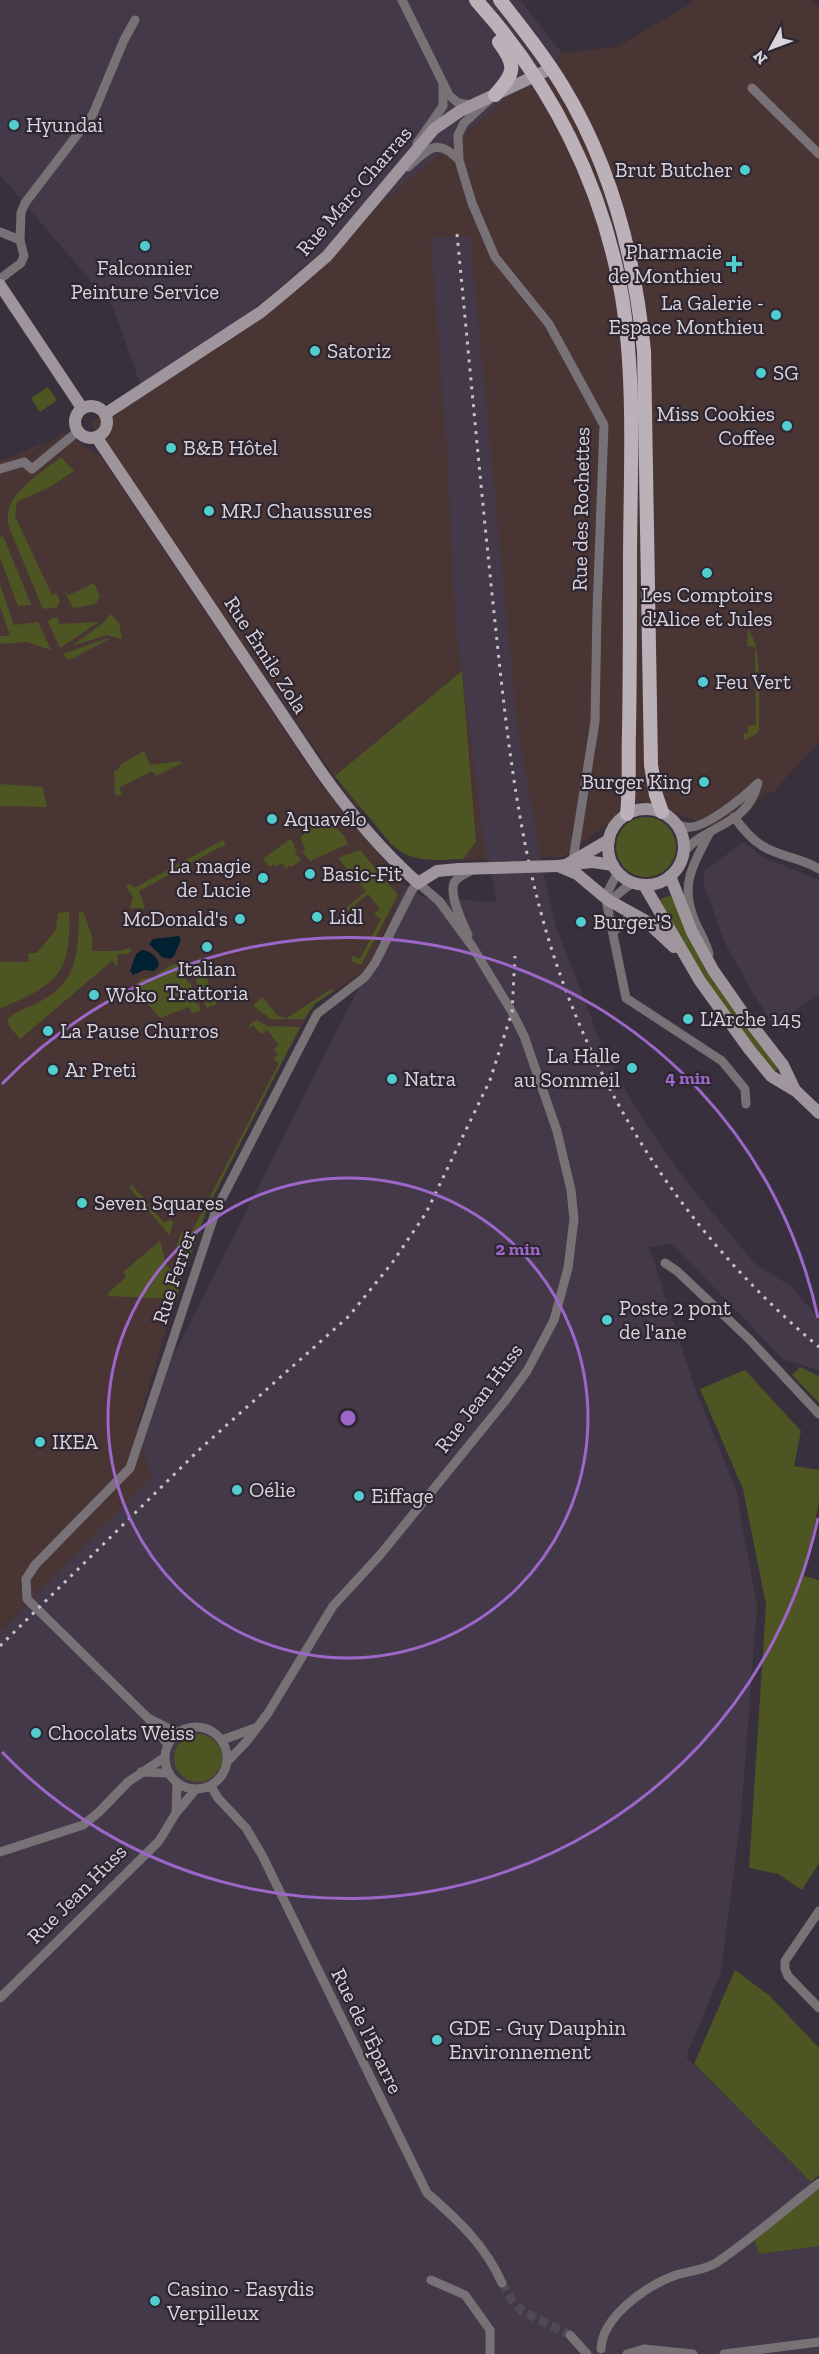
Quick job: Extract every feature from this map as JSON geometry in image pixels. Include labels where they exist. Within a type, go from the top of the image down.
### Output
[{"type":"main road","points":[[467,0],[512,60],[510,77],[493,96]]},
{"type":"main road","points":[[476,0],[502,30],[535,75],[566,131],[592,186],[616,268],[625,323],[629,402],[631,639],[627,814]]},
{"type":"main road","points":[[487,0],[538,64],[543,68],[552,68]]},
{"type":"main road","points":[[500,0],[552,68],[578,114],[615,203],[628,248],[639,307],[644,351],[651,754],[653,783],[662,812]]},
{"type":"main road","name":"Rue Marc Charras","points":[[105,414],[251,319],[327,256],[434,129],[473,105],[552,68]]},
{"type":"main road","points":[[535,75],[544,78],[550,85],[582,140],[598,158]]},
{"type":"main road","points":[[0,285],[82,408]]},
{"type":"main road","points":[[98,407],[105,414],[106,429],[97,438],[86,438],[77,432],[74,419],[82,408],[98,407]]},
{"type":"main road","name":"Rue Émile Zola","points":[[97,438],[329,785],[375,839],[418,883]]},
{"type":"main road","points":[[615,869],[609,853],[612,830],[627,814],[638,809],[662,812],[677,824],[682,832],[684,852],[677,870],[663,881],[639,884]]},
{"type":"main road","points":[[558,866],[566,865],[609,840]]},
{"type":"main road","points":[[418,883],[437,871],[459,873],[474,869],[558,866],[593,862],[615,869],[639,884],[700,981]]},
{"type":"main road","points":[[558,866],[577,874],[608,900],[634,914],[673,945],[771,1076],[796,1092],[819,1113]]},
{"type":"main road","points":[[670,876],[692,932],[713,970],[739,1009],[783,1065],[796,1092]]},
{"type":"street","points":[[402,0],[421,34],[442,82],[453,99],[463,105],[473,105]]},
{"type":"street","points":[[0,279],[21,263],[24,256],[20,240],[21,213],[25,203],[93,114],[124,40],[135,20]]},
{"type":"street","points":[[412,153],[443,106],[442,82]]},
{"type":"street","points":[[752,88],[819,154]]},
{"type":"street","name":"Rue des Rochettes","points":[[493,96],[460,128],[457,142],[459,160],[472,203],[495,257],[549,324],[604,425],[595,722],[573,860]]},
{"type":"street","points":[[393,177],[434,147],[448,149],[459,160]]},
{"type":"street","points":[[0,232],[20,240]]},
{"type":"street","points":[[0,470],[24,462],[32,469],[77,432]]},
{"type":"street","points":[[677,824],[684,827],[696,826],[741,799],[758,783],[753,800],[734,818],[709,834],[698,838],[684,852]]},
{"type":"street","points":[[734,818],[745,832],[761,845],[819,869]]},
{"type":"street","points":[[709,834],[691,872],[687,893],[688,904],[707,948],[713,970]]},
{"type":"street","points":[[615,869],[607,893],[608,913],[614,932],[626,998],[722,1061],[744,1089],[746,1104]]},
{"type":"street","name":"Rue Jean Huss","points":[[459,873],[452,886],[452,896],[472,946]]},
{"type":"street","name":"Rue Jean Huss","points":[[228,1761],[258,1727],[333,1606],[380,1555],[527,1371],[550,1328],[561,1298],[568,1268],[574,1219],[565,1158],[518,1024],[472,946],[439,901],[418,883]]},
{"type":"street","name":"Rue Ferrer","points":[[148,1718],[34,1607],[27,1599],[26,1579],[30,1571],[130,1468],[216,1210],[317,1014],[365,977],[375,963],[412,890],[418,883]]},
{"type":"street","points":[[608,900],[616,897],[627,886],[639,884]]},
{"type":"street","points":[[614,932],[619,925],[634,914]]},
{"type":"street","points":[[665,1263],[677,1271],[749,1339],[819,1414]]},
{"type":"street","points":[[148,1718],[178,1733]]},
{"type":"street","points":[[148,1718],[168,1745]]},
{"type":"street","points":[[222,1740],[258,1727]]},
{"type":"street","points":[[186,1728],[206,1728],[222,1740],[226,1746],[228,1761],[219,1780],[211,1786],[196,1790],[177,1783],[169,1773],[165,1757],[168,1745],[178,1733],[186,1728]]},
{"type":"street","points":[[0,1852],[83,1825],[128,1782],[165,1757]]},
{"type":"street","points":[[141,1772],[169,1773]]},
{"type":"street","name":"Rue Jean Huss","points":[[176,1813],[177,1783]]},
{"type":"street","name":"Rue de l'Éparre","points":[[211,1786],[218,1798],[246,1828],[262,1855],[427,2193],[473,2234],[495,2266],[502,2283]]},
{"type":"street","name":"Rue Jean Huss","points":[[0,1998],[159,1841],[176,1813],[196,1790]]},
{"type":"street","points":[[819,1911],[785,1961],[788,1976],[819,2008]]},
{"type":"street","points":[[601,2349],[601,2340],[607,2325],[620,2310],[651,2288],[675,2276],[714,2264],[819,2183]]},
{"type":"street","points":[[431,2280],[465,2295],[490,2330],[490,2354]]},
{"type":"street","points":[[570,2335],[589,2354],[601,2349]]},
{"type":"street","points":[[724,2354],[819,2342]]},
{"type":"street","points":[[601,2349],[610,2354]]},
{"type":"street","points":[[627,2354],[644,2349],[693,2354]]},
{"type":"shaded area","points":[[0,0],[520,0],[562,53],[552,68],[535,75],[196,356],[142,389],[113,307],[0,175]]},
{"type":"shaded area","points":[[692,0],[811,0],[819,7],[819,742],[773,792],[763,794],[749,812],[714,827],[640,801],[563,857],[459,860],[354,805],[90,423],[196,356],[535,75],[551,68],[562,53],[617,47],[693,2]]},
{"type":"shaded area","points":[[470,236],[517,725],[544,877],[556,926],[605,1054],[645,1123],[687,1182],[754,1263],[792,1287],[819,1320],[819,1370],[784,1360],[672,1244],[649,1247],[696,1391],[736,1490],[757,1606],[741,1817],[721,1972],[686,2057],[811,2182],[819,2219],[819,2354],[0,2354],[0,1632],[152,1477],[136,1430],[380,945],[405,885],[425,898],[497,902],[485,848],[455,618],[448,463],[431,238]]},
{"type":"shaded area","points":[[62,432],[102,457],[321,785],[405,885],[367,970],[314,1004],[201,1213],[136,1430],[153,1477],[0,1632],[0,461],[50,440],[5,479]]},
{"type":"shaded area","points":[[744,842],[763,857],[819,880],[819,994],[774,1026],[725,943],[703,883],[705,870]]},
{"type":"green space","points":[[48,387],[57,400],[40,412],[31,398]]},
{"type":"green space","points":[[61,457],[74,471],[50,487],[17,502],[15,516],[52,595],[56,593],[60,601],[57,607],[45,609],[42,607],[9,527],[8,516],[10,505],[24,487]]},
{"type":"green space","points":[[3,536],[31,605],[18,606],[0,558],[0,537]]},
{"type":"green space","points":[[94,583],[100,596],[96,604],[73,608],[64,590],[69,595]]},
{"type":"green space","points":[[0,584],[14,625],[38,622],[51,650],[27,642],[0,644],[0,636],[10,636],[0,606]]},
{"type":"green space","points":[[111,614],[119,623],[122,639],[107,635],[72,646],[103,623]]},
{"type":"green space","points":[[58,617],[59,624],[99,622],[60,648],[48,622]]},
{"type":"green space","points":[[748,630],[753,638],[756,650],[758,663],[759,730],[744,740],[744,733],[748,733],[748,726],[756,725],[755,647],[747,646]]},
{"type":"green space","points":[[108,638],[72,659],[67,659],[63,654]]},
{"type":"green space","points":[[462,671],[476,842],[463,859],[416,858],[391,844],[335,776]]},
{"type":"green space","points":[[144,751],[150,765],[180,761],[182,763],[156,776],[152,771],[119,788],[122,794],[117,796],[114,771],[119,769],[121,764]]},
{"type":"green space","points":[[0,784],[43,787],[47,807],[0,806]]},
{"type":"green space","points":[[324,814],[344,836],[348,844],[310,861],[302,852],[305,849],[300,838]]},
{"type":"green space","points":[[646,817],[667,826],[676,847],[667,868],[646,877],[625,868],[616,847],[625,826]]},
{"type":"green space","points":[[290,839],[295,845],[297,851],[295,853],[301,860],[286,869],[282,863],[276,867],[274,864],[270,867],[263,859]]},
{"type":"green space","points":[[223,840],[226,846],[222,846],[139,891],[145,908],[130,908],[133,898],[126,886],[131,884],[134,888]]},
{"type":"green space","points":[[360,850],[398,895],[361,965],[353,962],[352,958],[353,956],[360,959],[381,919],[374,914],[380,909],[368,894],[348,911],[346,908],[366,891],[338,858]]},
{"type":"green space","points":[[668,896],[672,897],[705,969],[748,1030],[778,1067],[776,1071],[761,1057],[711,988],[659,900]]},
{"type":"green space","points":[[83,911],[92,936],[92,951],[118,951],[130,948],[132,951],[128,954],[118,954],[117,967],[112,961],[20,1039],[9,1026],[8,1019],[51,995],[68,977],[76,954],[79,913]]},
{"type":"green space","points":[[69,912],[67,951],[56,976],[34,993],[0,1009],[0,962],[28,962],[29,953],[37,953],[56,930],[58,913]]},
{"type":"green space","points":[[200,961],[217,1004],[207,1008],[198,991],[200,990],[195,978],[190,972],[193,971],[191,965]]},
{"type":"green space","points":[[182,963],[184,968],[182,969],[188,983],[190,982],[196,1004],[198,1003],[201,1010],[192,1014],[189,1007],[160,1018],[133,986],[142,979],[154,977],[171,965]]},
{"type":"green space","points":[[331,989],[335,990],[315,1004],[304,1019],[271,1019],[253,1006],[262,997],[278,1016],[287,1018]]},
{"type":"green space","points":[[256,1020],[268,1026],[300,1027],[207,1209],[186,1269],[178,1261],[176,1252],[182,1232],[190,1235],[279,1063],[273,1059],[278,1055],[274,1049],[279,1045],[267,1030],[261,1034],[253,1025],[248,1029],[250,1024]]},
{"type":"green space","points":[[132,1185],[164,1223],[170,1219],[173,1222],[170,1236],[129,1187]]},
{"type":"green space","points":[[160,1241],[169,1268],[182,1281],[176,1299],[108,1296],[109,1292],[126,1277],[123,1272]]},
{"type":"green space","points":[[800,1367],[819,1376],[819,1403],[792,1375]]},
{"type":"green space","points":[[745,1370],[801,1431],[794,1466],[819,1470],[819,1502],[804,1576],[819,1580],[819,1863],[802,1890],[778,1874],[749,1868],[766,1605],[743,1489],[700,1389]]},
{"type":"green space","points":[[193,1734],[203,1734],[215,1741],[222,1753],[222,1763],[215,1775],[203,1782],[193,1782],[178,1771],[174,1763],[174,1753],[185,1738]]},
{"type":"green space","points":[[735,1970],[770,1996],[819,2048],[819,2175],[811,2182],[694,2064]]},
{"type":"green space","points":[[819,2189],[819,2246],[759,2254],[754,2238]]},
{"type":"water","points":[[179,936],[181,940],[174,956],[170,959],[162,957],[149,944],[153,939]]},
{"type":"water","points":[[142,950],[154,955],[159,966],[154,971],[144,970],[133,975],[130,971],[136,954]]},
{"type":"tunnel","points":[[502,2283],[522,2311],[570,2335]]},
{"type":"railway","points":[[457,234],[507,732],[528,860],[550,944],[570,1002],[595,1059],[623,1113],[655,1165],[691,1215],[730,1262],[773,1306],[819,1347]]},
{"type":"railway","points":[[0,1646],[200,1449],[349,1316],[392,1263],[426,1213],[490,1080],[512,1012],[515,956]]},
{"type":"place","name":"Hyundai","points":[[14,125]]},
{"type":"place","name":"Brut Butcher","points":[[745,170]]},
{"type":"place","name":"Falconnier Peinture Service","points":[[145,246]]},
{"type":"place","name":"Pharmacie de Monthieu","points":[[734,264]]},
{"type":"place","name":"La Galerie - Espace Monthieu","points":[[776,315]]},
{"type":"place","name":"Satoriz","points":[[315,351]]},
{"type":"place","name":"SG","points":[[761,373]]},
{"type":"place","name":"Miss Cookies Coffee","points":[[787,426]]},
{"type":"place","name":"B&B Hôtel","points":[[171,448]]},
{"type":"place","name":"MRJ Chaussures","points":[[209,511]]},
{"type":"place","name":"Les Comptoirs d'Alice et Jules","points":[[707,573]]},
{"type":"place","name":"Feu Vert","points":[[703,682]]},
{"type":"place","name":"Burger King","points":[[704,782]]},
{"type":"place","name":"Aquavélo","points":[[272,819]]},
{"type":"place","name":"Basic-Fit","points":[[310,874]]},
{"type":"place","name":"La magie de Lucie","points":[[263,878]]},
{"type":"place","name":"Lidl","points":[[317,917]]},
{"type":"place","name":"McDonald's","points":[[240,919]]},
{"type":"place","name":"Burger'S","points":[[581,922]]},
{"type":"place","name":"Italian Trattoria","points":[[207,947]]},
{"type":"place","name":"Woko","points":[[94,995]]},
{"type":"place","name":"L'Arche 145","points":[[688,1019]]},
{"type":"place","name":"La Pause Churros","points":[[48,1031]]},
{"type":"place","name":"La Halle au Sommeil","points":[[632,1068]]},
{"type":"place","name":"Ar Preti","points":[[53,1070]]},
{"type":"place","name":"Natra","points":[[392,1079]]},
{"type":"place","name":"Seven Squares","points":[[82,1203]]},
{"type":"place","name":"Poste 2 pont de l'ane","points":[[607,1320]]},
{"type":"place","name":"IKEA","points":[[40,1442]]},
{"type":"place","name":"Oélie","points":[[237,1490]]},
{"type":"place","name":"Eiffage","points":[[359,1496]]},
{"type":"place","name":"Chocolats Weiss","points":[[36,1733]]},
{"type":"place","name":"GDE - Guy Dauphin Environnement","points":[[437,2040]]},
{"type":"place","name":"Casino - Easydis Verpilleux","points":[[155,2301]]}]
